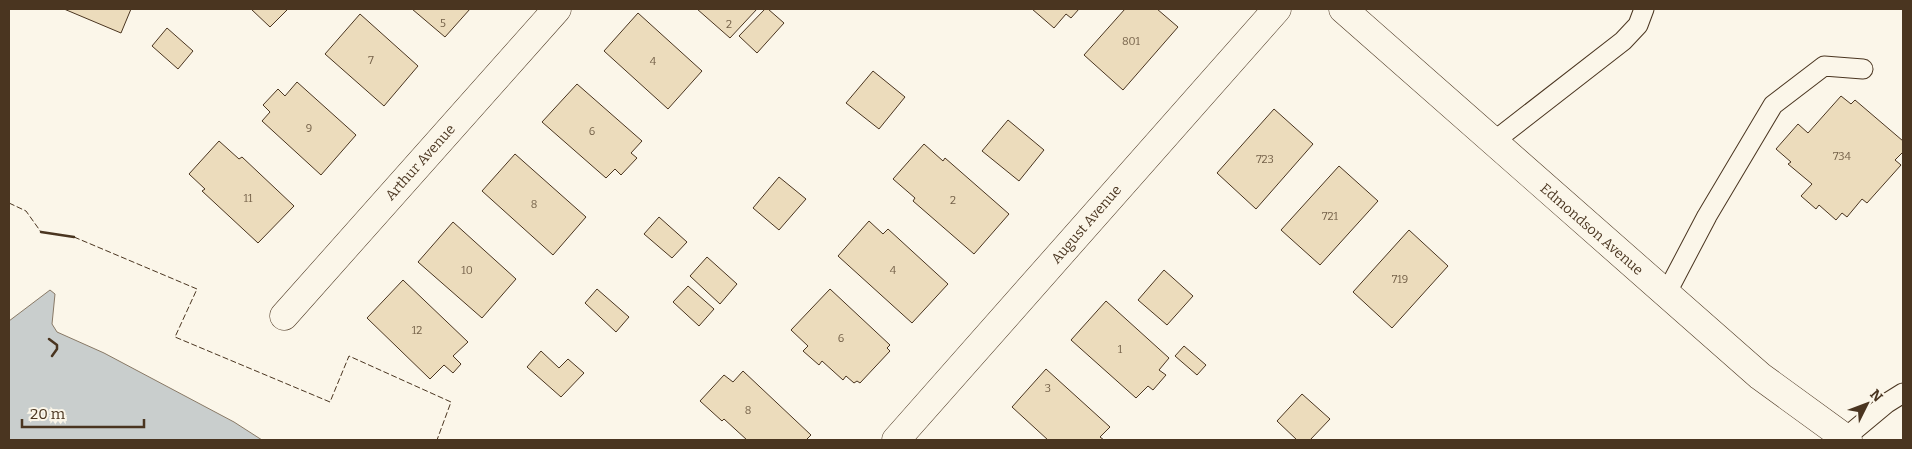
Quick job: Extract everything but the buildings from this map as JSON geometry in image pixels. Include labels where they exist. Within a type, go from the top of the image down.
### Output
[{"type":"street","name":"Arthur Avenue","points":[[284,316],[557,9]]},
{"type":"street","name":"August Avenue","points":[[896,440],[1277,9]]},
{"type":"street","name":"Edmondson Avenue","points":[[1343,9],[1760,376],[1846,439]]},
{"type":"lane","points":[[1493,142],[1623,41],[1638,25],[1644,9]]},
{"type":"lane","points":[[1666,294],[1707,216],[1773,106],[1824,66],[1863,69]]},
{"type":"lane","points":[[1846,439],[1887,403],[1903,394]]},
{"type":"shaded area","points":[[50,290],[55,294],[52,324],[57,332],[104,353],[234,422],[262,440],[9,440],[9,321]]},
{"type":"fence","points":[[9,203],[26,211],[41,232]]},
{"type":"fence","points":[[74,237],[197,289],[175,337],[330,402],[349,356],[451,402],[437,440]]},
{"type":"wall","points":[[41,232],[74,237]]},
{"type":"wall","points":[[49,339],[57,345],[57,349],[52,356]]}]
